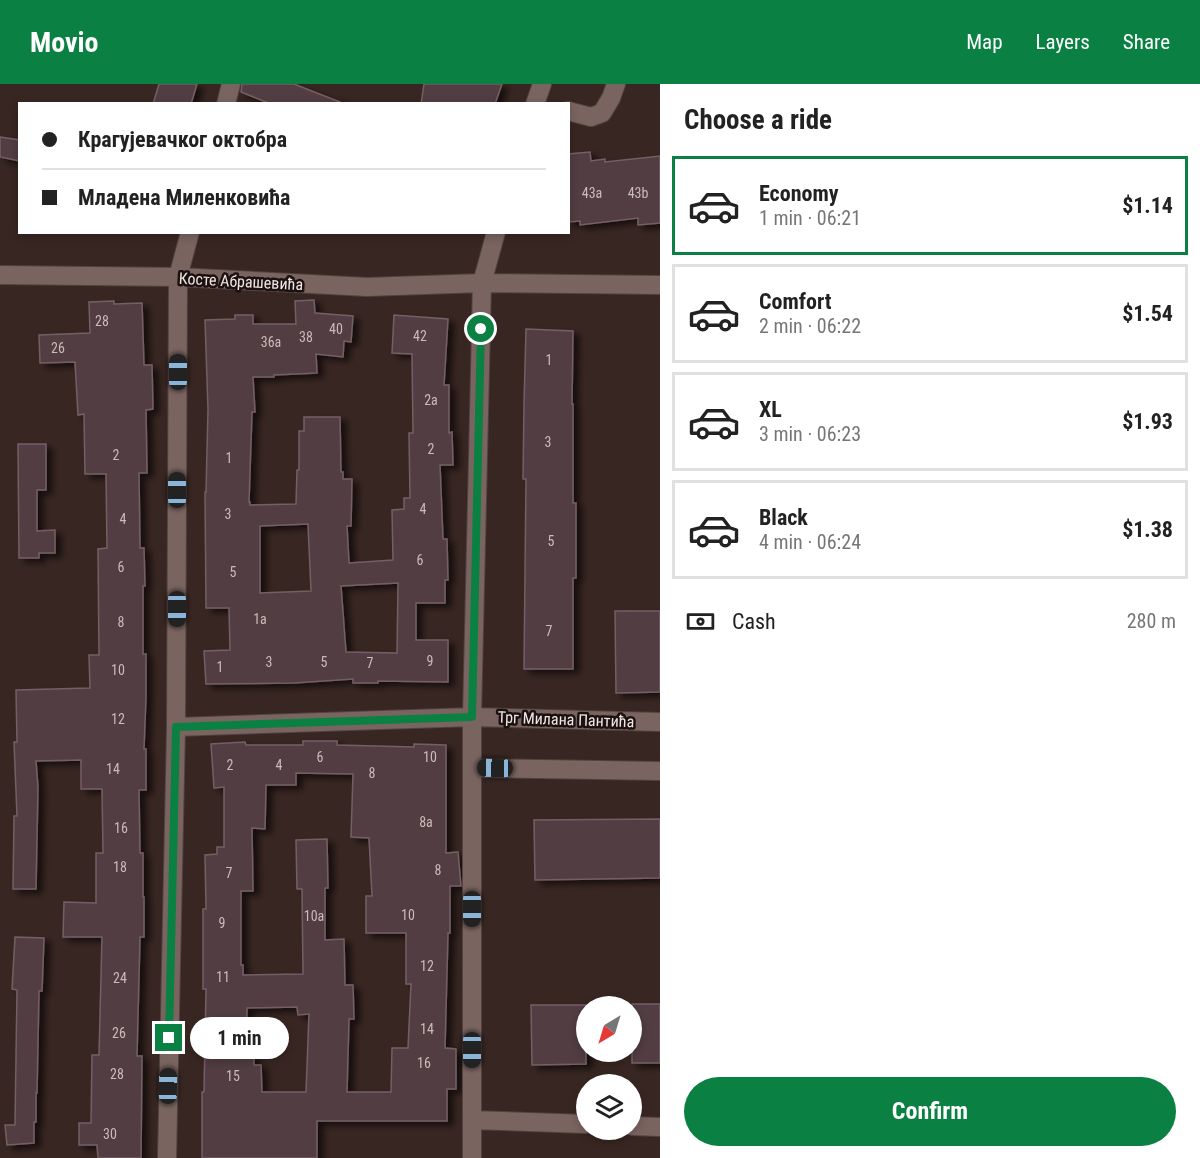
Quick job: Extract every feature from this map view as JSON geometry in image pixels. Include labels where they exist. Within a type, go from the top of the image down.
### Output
[{"type":"street","points":[[226,102],[231,84]]},
{"type":"street","points":[[536,102],[542,84]]},
{"type":"street","points":[[570,112],[591,117],[602,113],[616,84]]},
{"type":"street","points":[[167,1158],[176,727],[178,277],[189,234]]},
{"type":"street","points":[[472,1158],[472,717],[482,283],[495,234]]},
{"type":"street","name":"Косте Абрашевића","points":[[0,275],[178,277],[367,287],[482,283],[660,285]]},
{"type":"street","name":"Трг Милана Пантића","points":[[176,727],[472,717],[660,722]]},
{"type":"street","points":[[472,768],[660,771]]},
{"type":"street","points":[[472,1120],[576,1124]]},
{"type":"street","points":[[642,1126],[660,1127]]},
{"type":"building","points":[[159,84],[197,84],[192,102],[154,102]]},
{"type":"building","points":[[242,84],[294,84],[340,102],[266,102],[241,92]]},
{"type":"building","points":[[424,84],[502,84],[496,102],[421,102]]},
{"type":"building","points":[[0,137],[18,140],[18,161],[0,157]]},
{"type":"building","points":[[590,152],[591,161],[605,159],[605,162],[660,156],[660,223],[638,225],[638,218],[580,225],[580,221],[570,222],[570,154]]},
{"type":"building","points":[[314,300],[315,313],[353,316],[351,342],[344,341],[343,357],[316,354],[317,373],[253,377],[255,412],[252,412],[249,502],[250,505],[296,504],[299,431],[304,431],[304,417],[340,417],[341,472],[343,472],[343,479],[352,479],[351,526],[347,526],[349,563],[393,560],[392,510],[404,509],[404,498],[410,498],[409,433],[413,433],[412,354],[392,353],[394,315],[448,319],[444,385],[449,385],[449,433],[452,432],[453,465],[440,465],[443,539],[447,539],[448,580],[445,580],[445,603],[416,603],[416,640],[448,640],[448,682],[353,683],[353,679],[294,683],[206,684],[204,651],[230,650],[229,608],[206,608],[205,492],[208,409],[205,320],[235,319],[235,315],[253,315],[253,324],[296,324],[295,301]],"holes":[[[308,524],[311,591],[260,593],[260,526]],[[398,583],[397,653],[346,652],[341,586]]]},
{"type":"building","points":[[114,301],[114,304],[142,303],[144,365],[152,365],[153,409],[146,410],[147,473],[139,473],[140,548],[144,548],[145,586],[143,586],[143,654],[146,654],[144,749],[146,749],[146,790],[139,790],[140,853],[143,853],[144,897],[144,937],[140,937],[137,1056],[142,1056],[141,1158],[98,1158],[97,1145],[79,1145],[79,1123],[91,1123],[92,1055],[99,1055],[102,937],[63,937],[64,902],[96,903],[96,853],[103,853],[102,789],[81,789],[81,760],[36,761],[38,787],[36,889],[13,889],[14,816],[17,816],[14,742],[17,742],[16,690],[90,688],[89,655],[99,655],[98,549],[107,548],[106,474],[85,474],[84,414],[78,415],[75,362],[40,363],[39,335],[90,333],[89,302]]},
{"type":"building","points":[[526,329],[573,331],[573,503],[576,503],[576,578],[573,578],[573,669],[524,669],[526,479],[523,479]]},
{"type":"building","points":[[18,444],[46,444],[46,490],[37,490],[37,531],[55,530],[55,553],[39,553],[39,558],[19,558]]},
{"type":"building","points":[[615,611],[660,611],[660,692],[616,693]]},
{"type":"building","points":[[303,741],[337,741],[337,745],[414,747],[414,744],[446,745],[446,853],[458,852],[461,886],[450,886],[445,1048],[456,1049],[456,1089],[447,1089],[447,1121],[317,1121],[317,1158],[202,1158],[206,989],[203,989],[203,909],[206,909],[205,855],[217,854],[217,847],[224,847],[224,787],[214,788],[211,744],[245,742],[246,745],[303,745]],"holes":[[[296,773],[353,774],[351,837],[369,838],[372,896],[366,896],[366,933],[406,933],[406,984],[411,984],[408,1048],[392,1048],[391,1092],[347,1092],[349,1019],[354,1019],[353,985],[345,985],[344,939],[325,940],[325,888],[328,888],[327,839],[296,840],[297,889],[302,889],[303,974],[243,975],[241,891],[253,891],[252,828],[265,829],[266,785],[296,785]],[[297,1007],[298,1015],[309,1014],[306,1092],[262,1092],[261,1065],[254,1065],[254,1055],[246,1055],[247,1008]]]},
{"type":"building","points":[[660,819],[660,878],[535,880],[534,820]]},
{"type":"building","points":[[15,937],[44,938],[42,991],[39,991],[34,1143],[7,1145],[5,1125],[15,1125],[17,990],[12,989]]},
{"type":"building","points":[[642,1004],[660,1004],[660,1063],[632,1063],[642,1062]]},
{"type":"building","points":[[531,1005],[576,1005],[576,1062],[586,1062],[586,1064],[532,1065]]},
{"type":"route","points":[[169,1038],[176,727],[472,717],[481,329]]}]
